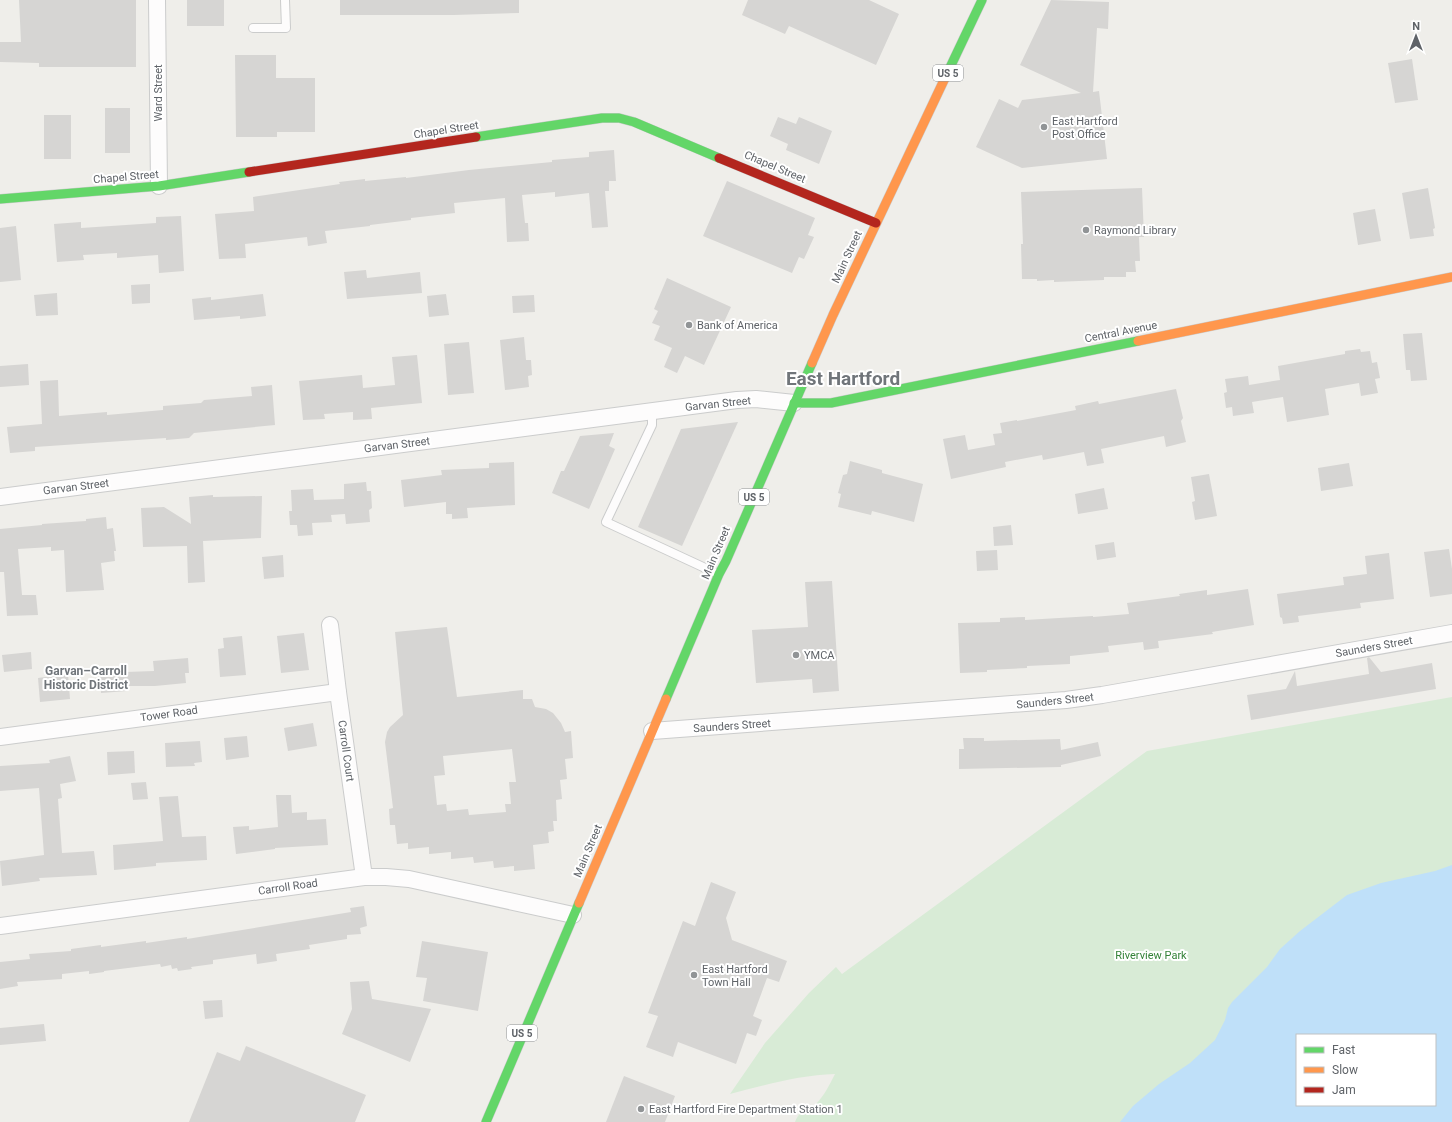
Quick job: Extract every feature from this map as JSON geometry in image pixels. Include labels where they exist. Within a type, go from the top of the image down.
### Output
[{"type":"main road","name":"Main Street","points":[[486,1122],[573,915],[714,590],[719,574],[794,404],[876,223],[982,0]]},
{"type":"main road","name":"Chapel Street","points":[[0,199],[158,186],[602,118],[619,118],[634,122],[876,223]]},
{"type":"main road","name":"Central Avenue","points":[[794,404],[831,403],[1452,277]]},
{"type":"street","name":"Ward Street","points":[[157,0],[158,186]]},
{"type":"street","name":"Garvan Street","points":[[0,496],[737,400],[756,399],[794,404]]},
{"type":"street","name":"Carroll Court","points":[[330,625],[364,877]]},
{"type":"street","name":"Saunders Street","points":[[652,731],[1066,700],[1109,694],[1452,632]]},
{"type":"street","name":"Tower Road","points":[[0,737],[338,692]]},
{"type":"street","name":"Carroll Road","points":[[0,926],[364,877],[409,879],[573,915]]},
{"type":"lane","points":[[253,28],[286,28],[285,0]]},
{"type":"lane","points":[[652,411],[652,425],[606,522],[719,574]]},
{"type":"green space","name":"Riverview Park","points":[[1452,697],[1452,1122],[795,1122],[802,1112],[813,1107],[819,1101],[827,1090],[835,1074],[795,1078],[730,1094],[765,1043],[809,993],[836,967],[842,974],[1147,751]]},
{"type":"water","points":[[1452,865],[1452,1122],[1120,1122],[1133,1106],[1159,1084],[1190,1063],[1215,1040],[1225,1020],[1228,1008],[1232,1002],[1267,967],[1280,949],[1300,931],[1347,895],[1381,883],[1435,871]]},
{"type":"building","points":[[19,0],[136,0],[136,67],[39,67],[39,63],[0,62],[0,42],[21,42]]},
{"type":"building","points":[[187,0],[224,0],[224,26],[187,26]]},
{"type":"building","points":[[340,0],[519,0],[519,13],[454,15],[340,15]]},
{"type":"building","points":[[748,0],[869,0],[899,14],[876,65],[789,26],[785,34],[742,15]]},
{"type":"building","points":[[1051,0],[1109,2],[1108,29],[1097,28],[1093,92],[1099,91],[1107,159],[1022,168],[976,147],[999,99],[1018,108],[1022,100],[1081,93],[1020,65]]},
{"type":"building","points":[[235,55],[276,55],[276,78],[315,78],[315,132],[277,132],[277,137],[236,137]]},
{"type":"building","points":[[1412,59],[1418,100],[1395,103],[1388,63]]},
{"type":"building","points":[[105,108],[130,108],[130,153],[105,153]]},
{"type":"building","points":[[44,115],[71,115],[71,159],[44,159]]},
{"type":"building","points":[[778,117],[796,124],[799,117],[832,131],[819,164],[786,150],[788,144],[770,136]]},
{"type":"building","points":[[614,150],[616,181],[609,181],[609,191],[605,191],[608,227],[592,228],[589,193],[555,197],[555,192],[522,195],[525,223],[528,223],[529,241],[507,242],[505,198],[454,203],[455,213],[411,218],[411,220],[370,226],[325,231],[327,243],[308,246],[307,237],[245,244],[246,258],[219,259],[215,214],[254,211],[253,197],[340,184],[339,182],[365,179],[365,181],[406,178],[552,162],[552,160],[589,157],[589,152]]},
{"type":"building","points":[[727,181],[815,218],[808,235],[814,237],[804,259],[799,257],[792,273],[703,236]]},
{"type":"building","name":"Raymond Library","points":[[1142,188],[1144,237],[1139,237],[1140,261],[1135,261],[1136,272],[1126,272],[1126,277],[1104,277],[1104,280],[1054,282],[1054,280],[1037,281],[1037,279],[1022,279],[1021,244],[1023,244],[1021,192]]},
{"type":"building","points":[[1428,188],[1435,228],[1433,229],[1434,236],[1410,239],[1402,193]]},
{"type":"building","points":[[1375,209],[1381,241],[1358,245],[1353,213]]},
{"type":"building","points":[[181,216],[184,271],[159,273],[158,255],[117,258],[117,253],[83,255],[84,260],[57,262],[54,224],[81,222],[81,228],[156,223],[156,217]]},
{"type":"building","points":[[16,226],[21,280],[0,282],[0,228]]},
{"type":"building","points":[[366,270],[367,278],[420,272],[422,293],[347,299],[344,272]]},
{"type":"building","name":"Bank of America","points":[[667,278],[731,307],[704,365],[685,356],[677,373],[664,367],[672,348],[654,340],[660,326],[652,323],[658,311],[654,309]]},
{"type":"building","points":[[150,284],[150,303],[132,304],[131,285]]},
{"type":"building","points":[[57,293],[58,315],[36,316],[34,295]]},
{"type":"building","points":[[263,294],[266,316],[240,319],[240,316],[194,320],[192,299],[211,297],[211,300]]},
{"type":"building","points":[[446,294],[449,315],[429,317],[427,296]]},
{"type":"building","points":[[534,295],[535,312],[513,313],[512,296]]},
{"type":"building","points":[[1422,333],[1427,380],[1411,381],[1410,370],[1406,370],[1403,334]]},
{"type":"building","points":[[524,337],[526,360],[531,360],[532,375],[528,376],[529,387],[505,390],[500,340]]},
{"type":"building","points":[[469,342],[474,393],[448,395],[444,344]]},
{"type":"building","points":[[1360,349],[1361,352],[1370,351],[1372,363],[1377,362],[1380,378],[1375,379],[1378,393],[1361,396],[1359,383],[1325,389],[1329,415],[1287,422],[1283,397],[1252,402],[1254,413],[1233,416],[1232,407],[1226,408],[1224,393],[1227,392],[1225,379],[1248,376],[1249,385],[1280,380],[1278,366],[1345,354],[1345,351]]},
{"type":"building","points":[[417,355],[422,403],[371,408],[372,419],[353,420],[353,412],[324,414],[325,419],[303,420],[299,381],[362,375],[363,388],[395,385],[392,357]]},
{"type":"building","points":[[28,364],[29,385],[0,387],[0,366]]},
{"type":"building","points":[[58,380],[59,416],[107,412],[107,415],[163,410],[163,406],[201,403],[204,400],[252,396],[251,387],[272,385],[275,425],[194,433],[189,438],[166,440],[166,438],[35,447],[35,451],[10,453],[7,427],[42,424],[40,381]]},
{"type":"building","points":[[1176,389],[1183,418],[1181,421],[1186,442],[1166,447],[1164,436],[1101,449],[1104,463],[1087,466],[1084,452],[1043,460],[1042,455],[1005,462],[1006,467],[951,479],[943,439],[965,435],[968,450],[995,445],[993,434],[1002,433],[1000,423],[1076,410],[1075,406],[1098,401],[1099,404]]},
{"type":"building","points":[[738,422],[682,546],[638,527],[681,429]]},
{"type":"building","points":[[614,433],[609,446],[615,449],[589,509],[552,493],[561,471],[564,471],[580,436]]},
{"type":"building","points":[[850,461],[882,470],[882,473],[923,484],[914,522],[872,511],[871,515],[838,507],[841,494],[838,493],[843,475],[847,474]]},
{"type":"building","points":[[514,462],[515,505],[467,508],[468,518],[452,519],[452,514],[446,514],[446,502],[404,507],[401,480],[442,475],[441,470],[489,468],[489,463]]},
{"type":"building","points":[[1349,463],[1353,486],[1321,491],[1318,468]]},
{"type":"building","points":[[1209,474],[1217,516],[1195,520],[1192,502],[1195,501],[1191,477]]},
{"type":"building","points":[[366,482],[367,491],[371,491],[372,508],[369,510],[370,522],[346,524],[345,514],[331,515],[332,522],[312,523],[313,535],[298,536],[297,525],[290,525],[289,511],[292,511],[291,490],[313,489],[314,500],[344,499],[344,484]]},
{"type":"building","points":[[1104,488],[1108,509],[1078,514],[1075,494]]},
{"type":"building","points":[[213,495],[213,497],[262,496],[261,538],[203,541],[205,582],[188,583],[187,546],[143,547],[141,508],[164,507],[191,524],[189,497]]},
{"type":"building","points":[[106,517],[107,529],[113,528],[116,551],[114,551],[115,561],[101,563],[104,590],[66,592],[64,550],[51,551],[51,547],[18,549],[22,595],[36,595],[38,615],[7,616],[4,572],[0,572],[0,529],[86,521],[86,519]]},
{"type":"building","points":[[1011,525],[1013,545],[994,546],[993,527]]},
{"type":"building","points":[[1114,542],[1116,557],[1097,560],[1095,545]]},
{"type":"building","points":[[1449,549],[1452,569],[1452,594],[1430,597],[1424,552]]},
{"type":"building","points":[[997,550],[998,570],[977,571],[976,551]]},
{"type":"building","points":[[1389,553],[1394,599],[1360,603],[1361,608],[1298,616],[1299,622],[1283,624],[1282,618],[1280,617],[1277,594],[1344,585],[1343,577],[1367,574],[1365,556]]},
{"type":"building","points":[[283,555],[284,577],[264,579],[262,557]]},
{"type":"building","name":"YMCA","points":[[832,581],[839,691],[813,693],[812,679],[756,683],[752,630],[808,627],[805,582]]},
{"type":"building","points":[[1248,589],[1254,625],[1212,632],[1213,634],[1158,641],[1159,648],[1144,650],[1143,642],[1108,646],[1109,652],[1070,656],[1070,664],[1027,666],[1027,668],[960,673],[958,623],[1000,622],[1000,618],[1025,617],[1025,620],[1129,614],[1127,603],[1180,596],[1179,594],[1207,590],[1207,595]]},
{"type":"building","points":[[447,627],[457,697],[523,690],[523,699],[532,699],[535,707],[546,709],[553,713],[561,723],[565,732],[571,731],[573,758],[565,759],[567,779],[560,780],[562,799],[556,800],[557,821],[553,821],[554,831],[548,832],[549,843],[533,845],[535,869],[514,871],[514,866],[494,868],[493,861],[474,863],[473,857],[451,859],[451,852],[429,854],[429,847],[408,849],[408,843],[397,844],[395,825],[390,825],[389,809],[393,808],[385,742],[387,732],[390,727],[403,715],[395,632]],"holes":[[[512,749],[516,782],[509,782],[511,804],[505,804],[506,812],[469,815],[468,809],[447,811],[446,804],[437,805],[434,776],[445,775],[443,756]]]},
{"type":"building","points":[[304,633],[309,670],[281,673],[277,636]]},
{"type":"building","points":[[242,636],[246,675],[220,677],[218,649],[224,648],[223,638]]},
{"type":"building","points":[[31,652],[32,669],[4,672],[2,655]]},
{"type":"building","points":[[1369,657],[1381,672],[1432,663],[1436,689],[1251,720],[1247,695],[1286,689],[1295,671],[1297,686],[1369,674],[1367,658]]},
{"type":"building","points":[[188,658],[189,673],[185,673],[186,683],[155,686],[127,686],[127,691],[101,693],[100,668],[125,667],[126,672],[154,671],[153,661]]},
{"type":"building","points":[[68,674],[70,699],[40,702],[38,678]]},
{"type":"building","points":[[313,723],[317,746],[288,751],[284,728]]},
{"type":"building","points":[[247,736],[249,757],[226,760],[224,738]]},
{"type":"building","points":[[963,738],[984,738],[984,741],[1060,739],[1061,750],[1098,742],[1101,756],[1061,765],[1061,767],[959,769],[959,749],[964,749]]},
{"type":"building","points":[[200,741],[202,762],[194,763],[195,766],[166,767],[165,743]]},
{"type":"building","points":[[134,751],[135,773],[108,775],[107,752]]},
{"type":"building","points":[[70,756],[76,781],[60,784],[62,798],[58,799],[62,853],[94,851],[97,875],[39,878],[40,881],[2,886],[0,861],[44,855],[39,788],[0,791],[0,766],[50,763],[49,760]]},
{"type":"building","points":[[146,782],[148,799],[133,800],[131,783]]},
{"type":"building","points":[[276,795],[291,795],[292,813],[307,812],[307,820],[326,819],[328,845],[275,848],[236,854],[233,827],[249,826],[249,830],[278,827]]},
{"type":"building","points":[[178,796],[182,837],[206,836],[207,860],[156,863],[156,866],[114,870],[113,845],[163,841],[159,797]]},
{"type":"building","name":"East Hartford Town Hall","points":[[711,882],[736,892],[726,918],[732,940],[787,961],[779,982],[767,978],[753,1016],[762,1020],[756,1036],[747,1033],[736,1064],[678,1042],[673,1057],[646,1047],[658,1016],[648,1013],[683,921],[695,926]]},
{"type":"building","points":[[364,906],[367,926],[360,928],[361,934],[347,935],[347,939],[309,945],[310,949],[276,954],[277,961],[257,964],[256,954],[213,960],[213,964],[191,967],[192,969],[178,971],[177,968],[172,969],[171,965],[161,967],[160,964],[89,974],[89,971],[62,974],[62,979],[17,982],[18,986],[0,989],[0,962],[30,959],[29,954],[71,951],[71,949],[101,945],[101,947],[146,941],[146,943],[187,937],[187,939],[351,912],[350,908]]},
{"type":"building","points":[[422,941],[488,952],[478,1011],[423,1001],[427,978],[416,977]]},
{"type":"building","points":[[369,981],[372,999],[431,1009],[410,1062],[342,1034],[352,1009],[350,982]]},
{"type":"building","points":[[222,1000],[223,1017],[205,1019],[203,1001]]},
{"type":"building","points":[[44,1024],[46,1041],[0,1045],[0,1028]]},
{"type":"building","points":[[246,1046],[366,1095],[355,1122],[189,1122],[217,1052],[240,1061]]},
{"type":"building","name":"East Hartford Fire Department Station 1","points":[[624,1076],[675,1096],[665,1122],[606,1122]]},
{"type":"traffic: fast","points":[[945,78],[982,0]]},
{"type":"traffic: fast","points":[[476,137],[602,118],[619,118],[634,122],[719,158]]},
{"type":"traffic: fast","points":[[0,199],[159,186],[249,172]]},
{"type":"traffic: fast","points":[[794,403],[831,403],[1138,341]]},
{"type":"traffic: fast","points":[[666,699],[719,574],[812,363]]},
{"type":"traffic: fast","points":[[486,1122],[579,903]]},
{"type":"traffic: slow","points":[[812,363],[833,315],[945,78]]},
{"type":"traffic: slow","points":[[1138,341],[1452,277]]},
{"type":"traffic: slow","points":[[579,903],[666,699]]},
{"type":"traffic: jam","points":[[249,172],[476,137]]},
{"type":"traffic: jam","points":[[719,158],[876,223]]},
{"type":"place","name":"East Hartford Post Office","points":[[1044,127]]},
{"type":"place","name":"Raymond Library","points":[[1086,230]]},
{"type":"place","name":"Bank of America","points":[[689,325]]},
{"type":"place","name":"YMCA","points":[[796,655]]},
{"type":"place","name":"East Hartford Town Hall","points":[[694,975]]},
{"type":"place","name":"East Hartford Fire Department Station 1","points":[[641,1109]]},
{"type":"district","name":"East Hartford","points":[[843,378]]},
{"type":"district","name":"Garvan–Carroll Historic District","points":[[86,678]]}]
